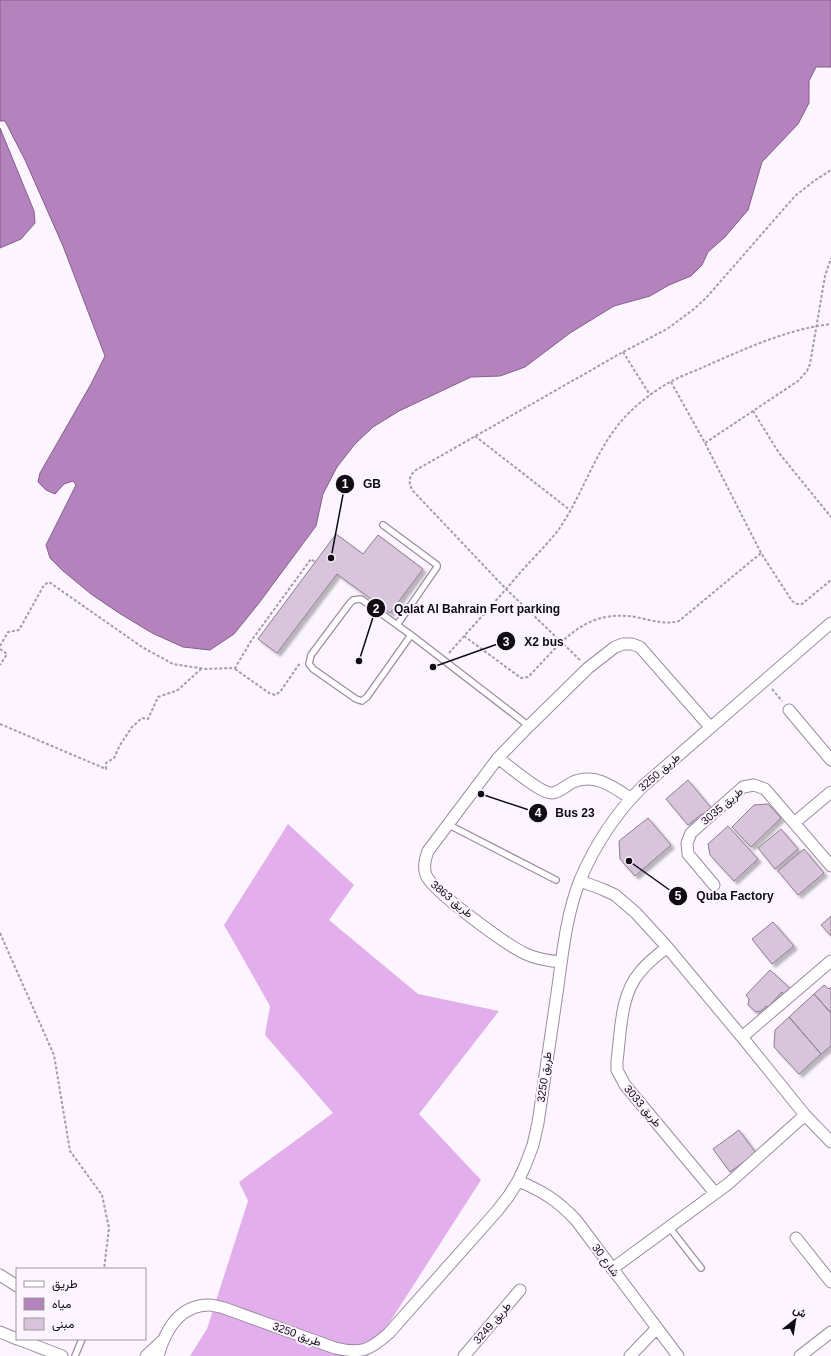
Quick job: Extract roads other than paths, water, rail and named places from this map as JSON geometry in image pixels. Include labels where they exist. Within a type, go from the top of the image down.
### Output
[{"type":"street","name":"طريق 3250","points":[[158,1356],[162,1341],[171,1325],[180,1314],[194,1307],[210,1305],[224,1308],[335,1348],[352,1352],[366,1349],[378,1343],[389,1333],[497,1211],[518,1181],[533,1145],[538,1123],[568,922],[580,881],[602,836],[630,798],[642,786],[831,623]]},
{"type":"street","name":"طريق 3863","points":[[562,962],[536,958],[513,946],[460,908],[430,882],[426,875],[424,867],[428,851],[498,758],[588,668],[616,647],[623,644],[632,644],[640,647],[710,727]]},
{"type":"street","points":[[790,710],[831,760]]},
{"type":"street","points":[[498,758],[544,792],[554,794],[579,779],[606,783],[630,798]]},
{"type":"street","name":"طريق 3035","points":[[714,885],[688,854],[687,843],[690,833],[743,787],[754,785],[765,789],[831,866]]},
{"type":"street","points":[[794,823],[831,792]]},
{"type":"street","points":[[580,881],[602,889],[624,902],[667,947],[742,1036],[805,1115],[831,1142]]},
{"type":"street","name":"طريق 3033","points":[[667,947],[640,971],[628,992],[624,1006],[617,1070],[625,1085],[715,1193]]},
{"type":"street","points":[[742,1036],[831,961]]},
{"type":"street","points":[[612,1269],[728,1184],[805,1115]]},
{"type":"street","name":"شارع 30","points":[[518,1181],[550,1196],[564,1207],[576,1220],[678,1356]]},
{"type":"street","points":[[796,1238],[831,1282]]},
{"type":"street","points":[[1,1279],[16,1286]]},
{"type":"street","name":"طريق 3249","points":[[464,1356],[520,1290]]},
{"type":"street","points":[[630,1356],[657,1328]]},
{"type":"street","points":[[0,1332],[16,1339]]},
{"type":"street","points":[[800,1356],[831,1332]]},
{"type":"street","points":[[20,1340],[62,1356]]},
{"type":"street","name":"طريق 3250","points":[[146,1356],[162,1341]]},
{"type":"lane","points":[[383,525],[437,566],[398,625]]},
{"type":"lane","points":[[411,635],[367,697],[362,701],[356,699],[313,669],[309,664],[309,658],[353,600],[361,599],[398,625],[411,635],[443,660],[529,726]]},
{"type":"lane","points":[[449,825],[556,880]]},
{"type":"lane","points":[[669,1227],[701,1268]]},
{"type":"lane","points":[[75,1356],[82,1340]]},
{"type":"water","points":[[0,0],[831,0],[831,67],[816,67],[809,81],[809,103],[798,124],[762,162],[748,210],[725,237],[708,252],[702,265],[691,276],[669,285],[650,296],[614,306],[570,333],[525,367],[500,376],[471,377],[399,411],[373,427],[355,444],[337,467],[323,494],[316,526],[234,634],[210,650],[183,647],[152,633],[91,594],[50,558],[46,545],[76,485],[73,481],[64,484],[55,494],[46,490],[38,482],[40,473],[91,384],[105,356],[63,246],[25,160],[5,121],[0,121]]},
{"type":"water","points":[[0,128],[34,211],[35,223],[21,239],[0,248]]},
{"type":"place","name":"GB","points":[[331,558]]},
{"type":"place","name":"Qalat Al Bahrain Fort parking","points":[[359,661]]},
{"type":"place","name":"X2 bus","points":[[433,667]]},
{"type":"place","name":"Bus 23","points":[[481,794]]},
{"type":"place","name":"Quba Factory","points":[[629,861]]}]
